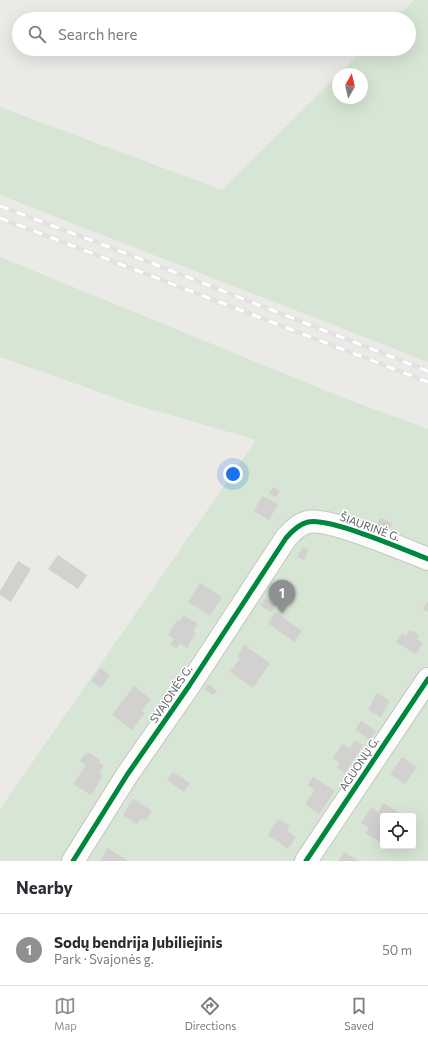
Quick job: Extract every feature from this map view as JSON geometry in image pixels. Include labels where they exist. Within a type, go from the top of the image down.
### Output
[{"type":"street","name":"ŠIAURINĖ G.","points":[[286,538],[295,528],[308,522],[329,523],[428,559]]},
{"type":"street","name":"SVAJONĖS G.","points":[[73,861],[127,775],[189,686],[286,538]]},
{"type":"street","name":"AGUONŲ G.","points":[[306,861],[428,679]]},
{"type":"green space","points":[[414,0],[428,0],[428,362],[0,195],[0,107],[222,190],[332,81],[332,104],[368,104],[368,68],[345,68],[357,56],[416,56],[416,12],[401,12]]},
{"type":"green space","points":[[0,257],[341,397],[428,429],[428,861],[0,861],[0,809],[256,440],[133,404],[0,357]]},
{"type":"building","points":[[273,487],[280,491],[276,497],[269,494]]},
{"type":"building","points":[[262,496],[278,504],[269,520],[254,511]]},
{"type":"building","points":[[380,518],[392,523],[389,532],[376,527]]},
{"type":"building","points":[[303,547],[309,550],[304,560],[297,557]]},
{"type":"building","points":[[58,555],[87,575],[78,589],[48,569]]},
{"type":"building","points":[[18,561],[31,569],[11,602],[0,595],[0,591]]},
{"type":"building","points":[[200,583],[222,597],[210,616],[188,602]]},
{"type":"building","points":[[265,598],[276,605],[272,612],[260,606]]},
{"type":"building","points":[[428,601],[428,612],[423,609]]},
{"type":"building","points":[[275,612],[302,631],[294,642],[268,623]]},
{"type":"building","points":[[183,615],[198,624],[193,631],[196,633],[187,648],[180,643],[177,648],[170,644],[174,639],[168,635],[177,620],[179,622]]},
{"type":"building","points":[[410,630],[419,635],[417,639],[423,643],[416,654],[396,642],[402,633],[406,636]]},
{"type":"building","points":[[244,645],[270,663],[253,688],[230,672],[240,658],[237,656]]},
{"type":"building","points":[[101,668],[110,675],[101,688],[91,681]]},
{"type":"building","points":[[208,684],[217,691],[213,695],[204,689]]},
{"type":"building","points":[[134,686],[151,699],[142,711],[145,713],[132,730],[112,715]]},
{"type":"building","points":[[377,693],[390,701],[381,717],[368,710]]},
{"type":"building","points":[[361,721],[376,731],[370,740],[355,730]]},
{"type":"building","points":[[355,740],[363,745],[345,773],[337,768],[340,763],[333,758],[342,744],[350,748]]},
{"type":"building","points":[[88,752],[100,760],[99,762],[104,765],[99,774],[103,776],[91,795],[73,784],[86,765],[80,761]]},
{"type":"building","points":[[402,757],[417,767],[405,784],[390,774]]},
{"type":"building","points":[[173,772],[190,783],[184,792],[167,780]]},
{"type":"building","points":[[313,777],[335,791],[319,814],[305,804],[315,790],[308,785]]},
{"type":"building","points":[[133,799],[152,811],[146,821],[141,818],[137,824],[123,815]]},
{"type":"building","points":[[384,803],[399,813],[380,813],[380,842],[365,833],[369,828],[361,823],[371,807],[378,812]]},
{"type":"building","points":[[278,819],[290,826],[287,831],[296,837],[288,849],[268,835]]},
{"type":"building","points":[[108,848],[128,861],[100,861]]},
{"type":"building","points":[[345,852],[358,861],[338,861]]},
{"type":"railway","points":[[0,206],[154,264],[428,371]]},
{"type":"railway","points":[[0,218],[428,382]]},
{"type":"cycle path","points":[[73,861],[127,775],[189,686],[286,538],[296,528],[308,522],[332,524],[367,535],[428,559]]},
{"type":"cycle path","points":[[306,861],[428,679]]},
{"type":"place","name":"Sodų bendrija Jubiliejinis","points":[[282,613]]}]
